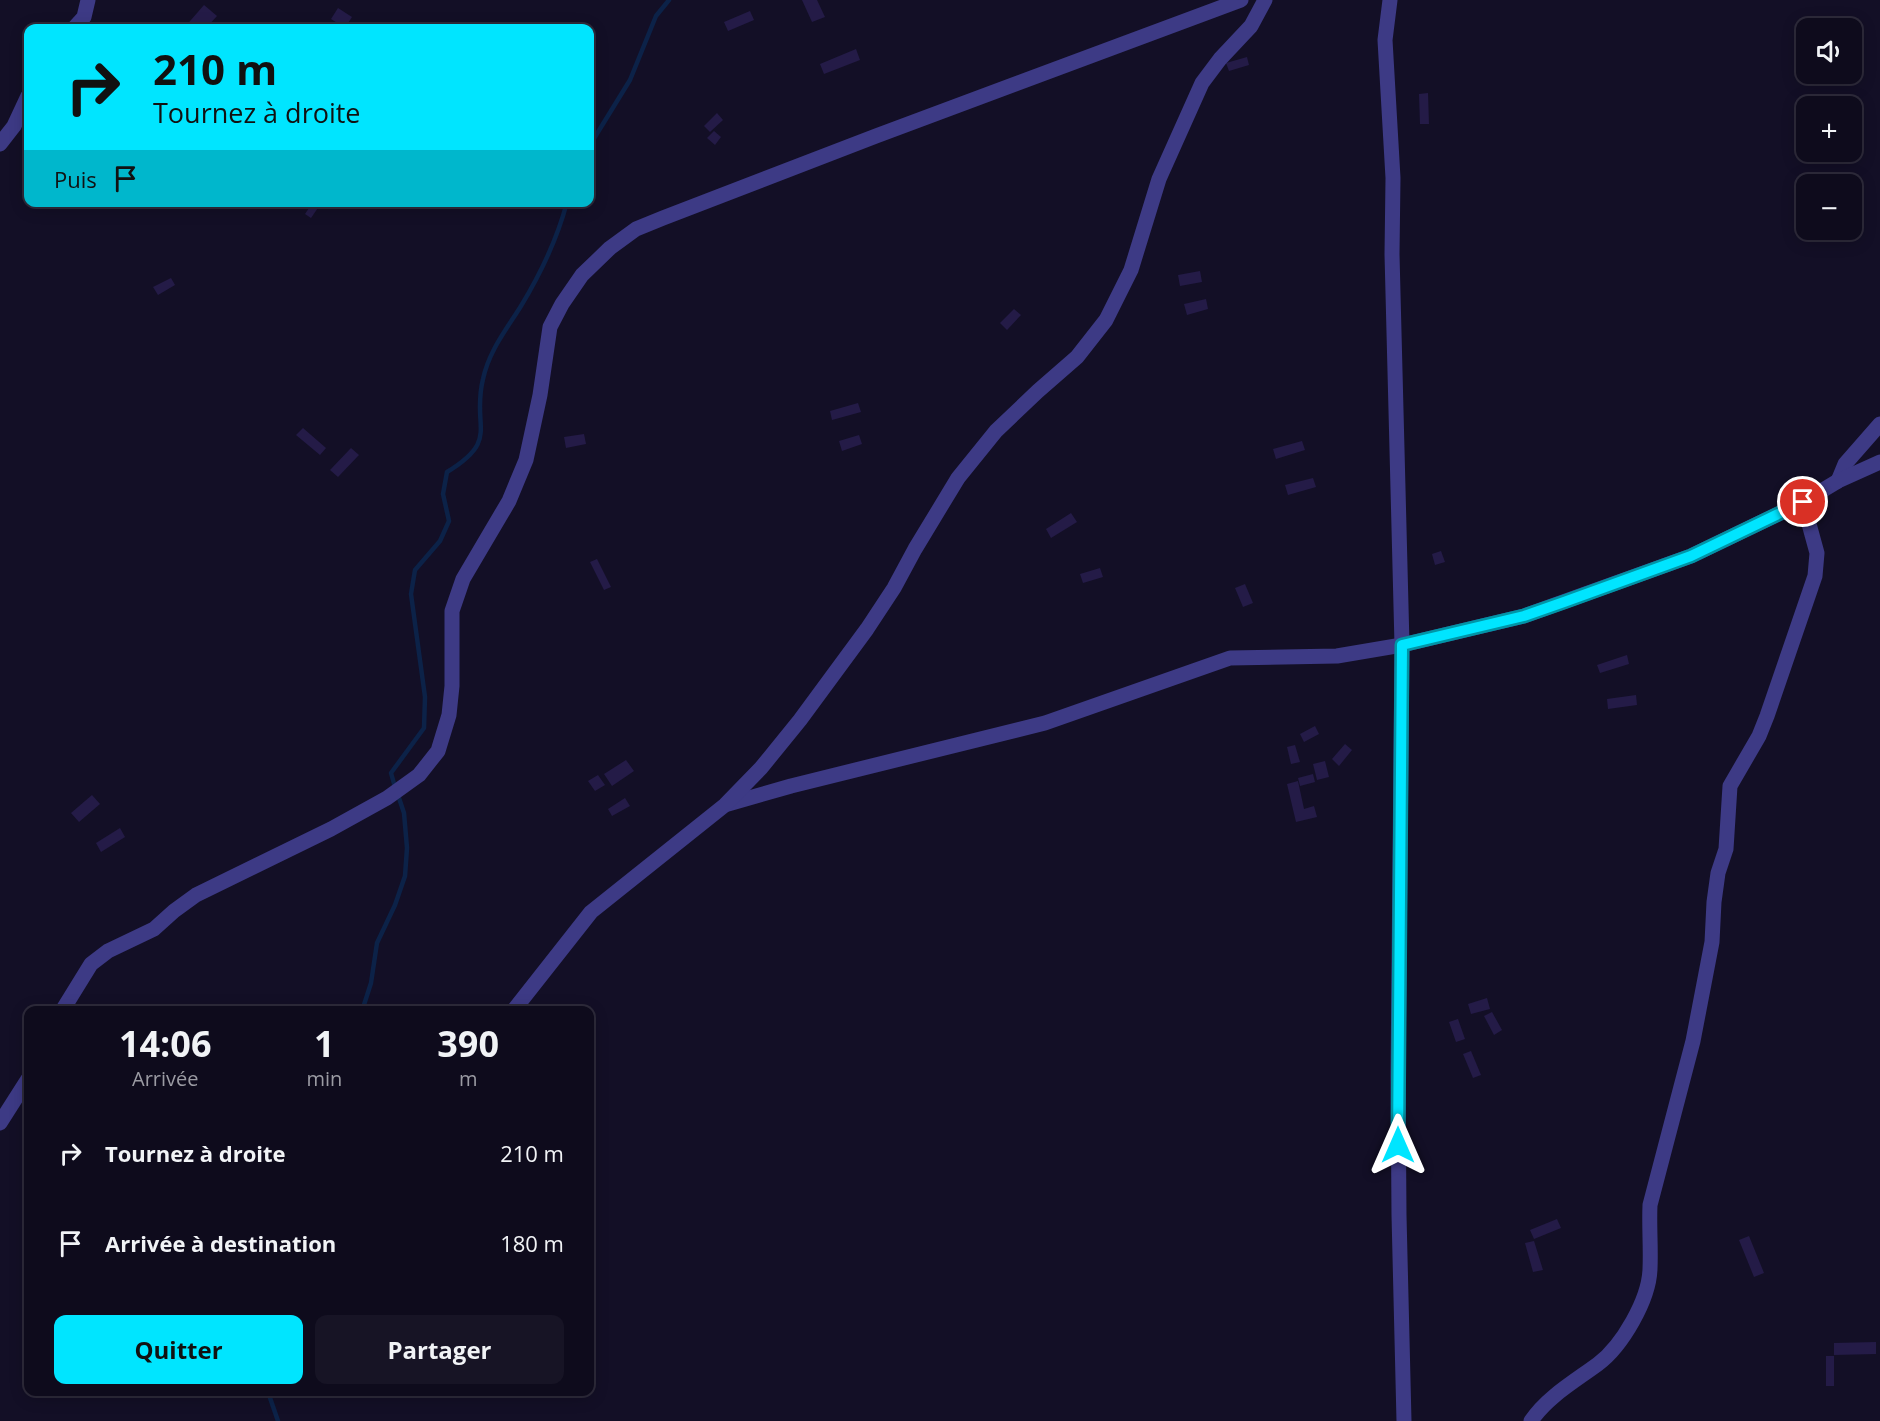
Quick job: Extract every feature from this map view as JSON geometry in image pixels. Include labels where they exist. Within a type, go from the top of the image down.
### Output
[{"type":"street","points":[[78,24],[84,17],[88,0]]},
{"type":"street","points":[[65,1006],[91,964],[108,951],[154,929],[174,910],[196,895],[331,829],[387,798],[419,775],[438,751],[449,715],[452,686],[452,611],[463,579],[509,501],[526,460],[540,395],[550,327],[562,304],[582,275],[610,248],[636,229],[663,218],[1241,0]]},
{"type":"street","points":[[517,1006],[591,912],[725,805],[774,752],[867,629],[894,588],[958,478],[996,431],[1077,357],[1106,320],[1131,270],[1159,179],[1202,83],[1220,59],[1251,26],[1265,0]]},
{"type":"street","points":[[1390,0],[1386,40],[1393,178],[1392,254],[1402,645],[1398,1087],[1404,1421]]},
{"type":"street","points":[[0,144],[14,126],[24,105]]},
{"type":"street","points":[[1838,481],[1845,464],[1880,424]]},
{"type":"street","points":[[725,805],[1045,723],[1230,658],[1337,656],[1402,645],[1524,616],[1691,556],[1880,462]]},
{"type":"street","points":[[1532,1421],[1554,1397],[1607,1357],[1642,1304],[1650,1271],[1648,1232],[1650,1205],[1693,1041],[1712,942],[1718,873],[1726,849],[1730,786],[1759,736],[1815,576],[1817,553],[1803,502]]},
{"type":"street","points":[[0,1123],[24,1084]]},
{"type":"building","points":[[802,0],[817,0],[825,17],[812,22]]},
{"type":"building","points":[[204,5],[217,16],[210,24],[187,24]]},
{"type":"building","points":[[338,8],[352,17],[348,24],[339,24],[331,19]]},
{"type":"building","points":[[750,11],[754,20],[728,31],[724,22]]},
{"type":"building","points":[[856,49],[860,60],[824,74],[820,64]]},
{"type":"building","points":[[1247,57],[1249,65],[1229,71],[1226,63]]},
{"type":"building","points":[[1428,93],[1429,124],[1420,124],[1419,94]]},
{"type":"building","points":[[717,113],[723,120],[710,132],[704,126]]},
{"type":"building","points":[[714,131],[721,137],[715,145],[707,138]]},
{"type":"building","points":[[310,207],[319,207],[311,218],[305,214]]},
{"type":"building","points":[[1200,271],[1202,282],[1180,286],[1178,275]]},
{"type":"building","points":[[171,278],[175,285],[158,295],[153,287]]},
{"type":"building","points":[[1206,299],[1208,309],[1187,315],[1184,304]]},
{"type":"building","points":[[1014,309],[1021,315],[1007,330],[1000,323]]},
{"type":"building","points":[[858,403],[861,412],[832,420],[830,411]]},
{"type":"building","points":[[303,428],[326,448],[320,455],[296,435]]},
{"type":"building","points":[[584,434],[586,444],[566,448],[564,437]]},
{"type":"building","points":[[859,435],[862,444],[842,451],[839,441]]},
{"type":"building","points":[[1302,441],[1305,450],[1276,459],[1273,449]]},
{"type":"building","points":[[351,448],[359,455],[338,477],[330,470]]},
{"type":"building","points":[[1313,478],[1316,487],[1288,495],[1285,485]]},
{"type":"building","points":[[1071,513],[1077,522],[1051,538],[1046,529]]},
{"type":"building","points":[[1441,551],[1445,562],[1435,565],[1432,554]]},
{"type":"building","points":[[597,559],[611,587],[604,590],[590,562]]},
{"type":"building","points":[[1100,568],[1103,577],[1083,583],[1080,574]]},
{"type":"building","points":[[1245,584],[1253,603],[1243,607],[1235,588]]},
{"type":"building","points":[[1627,655],[1629,664],[1600,673],[1597,665]]},
{"type":"building","points":[[1636,695],[1637,705],[1608,709],[1607,699]]},
{"type":"building","points":[[1315,726],[1319,734],[1304,742],[1300,734]]},
{"type":"building","points":[[1345,744],[1352,750],[1339,766],[1332,759]]},
{"type":"building","points":[[1295,745],[1300,762],[1291,764],[1287,747]]},
{"type":"building","points":[[626,760],[634,771],[612,786],[604,774]]},
{"type":"building","points":[[1325,761],[1329,777],[1317,780],[1313,764]]},
{"type":"building","points":[[1313,774],[1315,782],[1300,786],[1298,778]]},
{"type":"building","points":[[598,775],[605,785],[595,791],[588,781]]},
{"type":"building","points":[[1298,781],[1304,809],[1314,806],[1317,817],[1296,822],[1287,784]]},
{"type":"building","points":[[92,795],[100,804],[79,822],[71,813]]},
{"type":"building","points":[[625,798],[630,806],[612,816],[608,809]]},
{"type":"building","points":[[120,828],[125,837],[101,852],[96,843]]},
{"type":"building","points":[[1487,998],[1490,1009],[1471,1014],[1468,1004]]},
{"type":"building","points":[[1492,1012],[1502,1030],[1494,1035],[1484,1016]]},
{"type":"building","points":[[1458,1019],[1465,1039],[1456,1042],[1449,1022]]},
{"type":"building","points":[[1471,1051],[1481,1075],[1473,1078],[1463,1054]]},
{"type":"building","points":[[1557,1219],[1561,1228],[1534,1239],[1530,1230]]},
{"type":"building","points":[[1749,1236],[1764,1273],[1754,1277],[1739,1240]]},
{"type":"building","points":[[1534,1241],[1543,1270],[1533,1272],[1525,1243]]},
{"type":"building","points":[[1876,1342],[1876,1354],[1834,1355],[1834,1343]]},
{"type":"building","points":[[1826,1356],[1834,1356],[1834,1386],[1826,1386]]},
{"type":"waterway","points":[[594,138],[630,80],[656,16],[669,0]]},
{"type":"waterway","points":[[395,787],[391,773],[424,728],[425,697],[411,594],[415,570],[440,541],[449,521],[443,494],[447,472],[464,461],[479,441],[480,396],[489,359],[542,269],[565,207]]},
{"type":"waterway","points":[[364,1006],[371,983],[377,943],[395,905],[405,876],[407,848],[404,813],[398,795]]},
{"type":"waterway","points":[[269,1396],[278,1421]]},
{"type":"route","points":[[1398,1145],[1402,645],[1524,616],[1564,602],[1691,556],[1803,502]]}]
